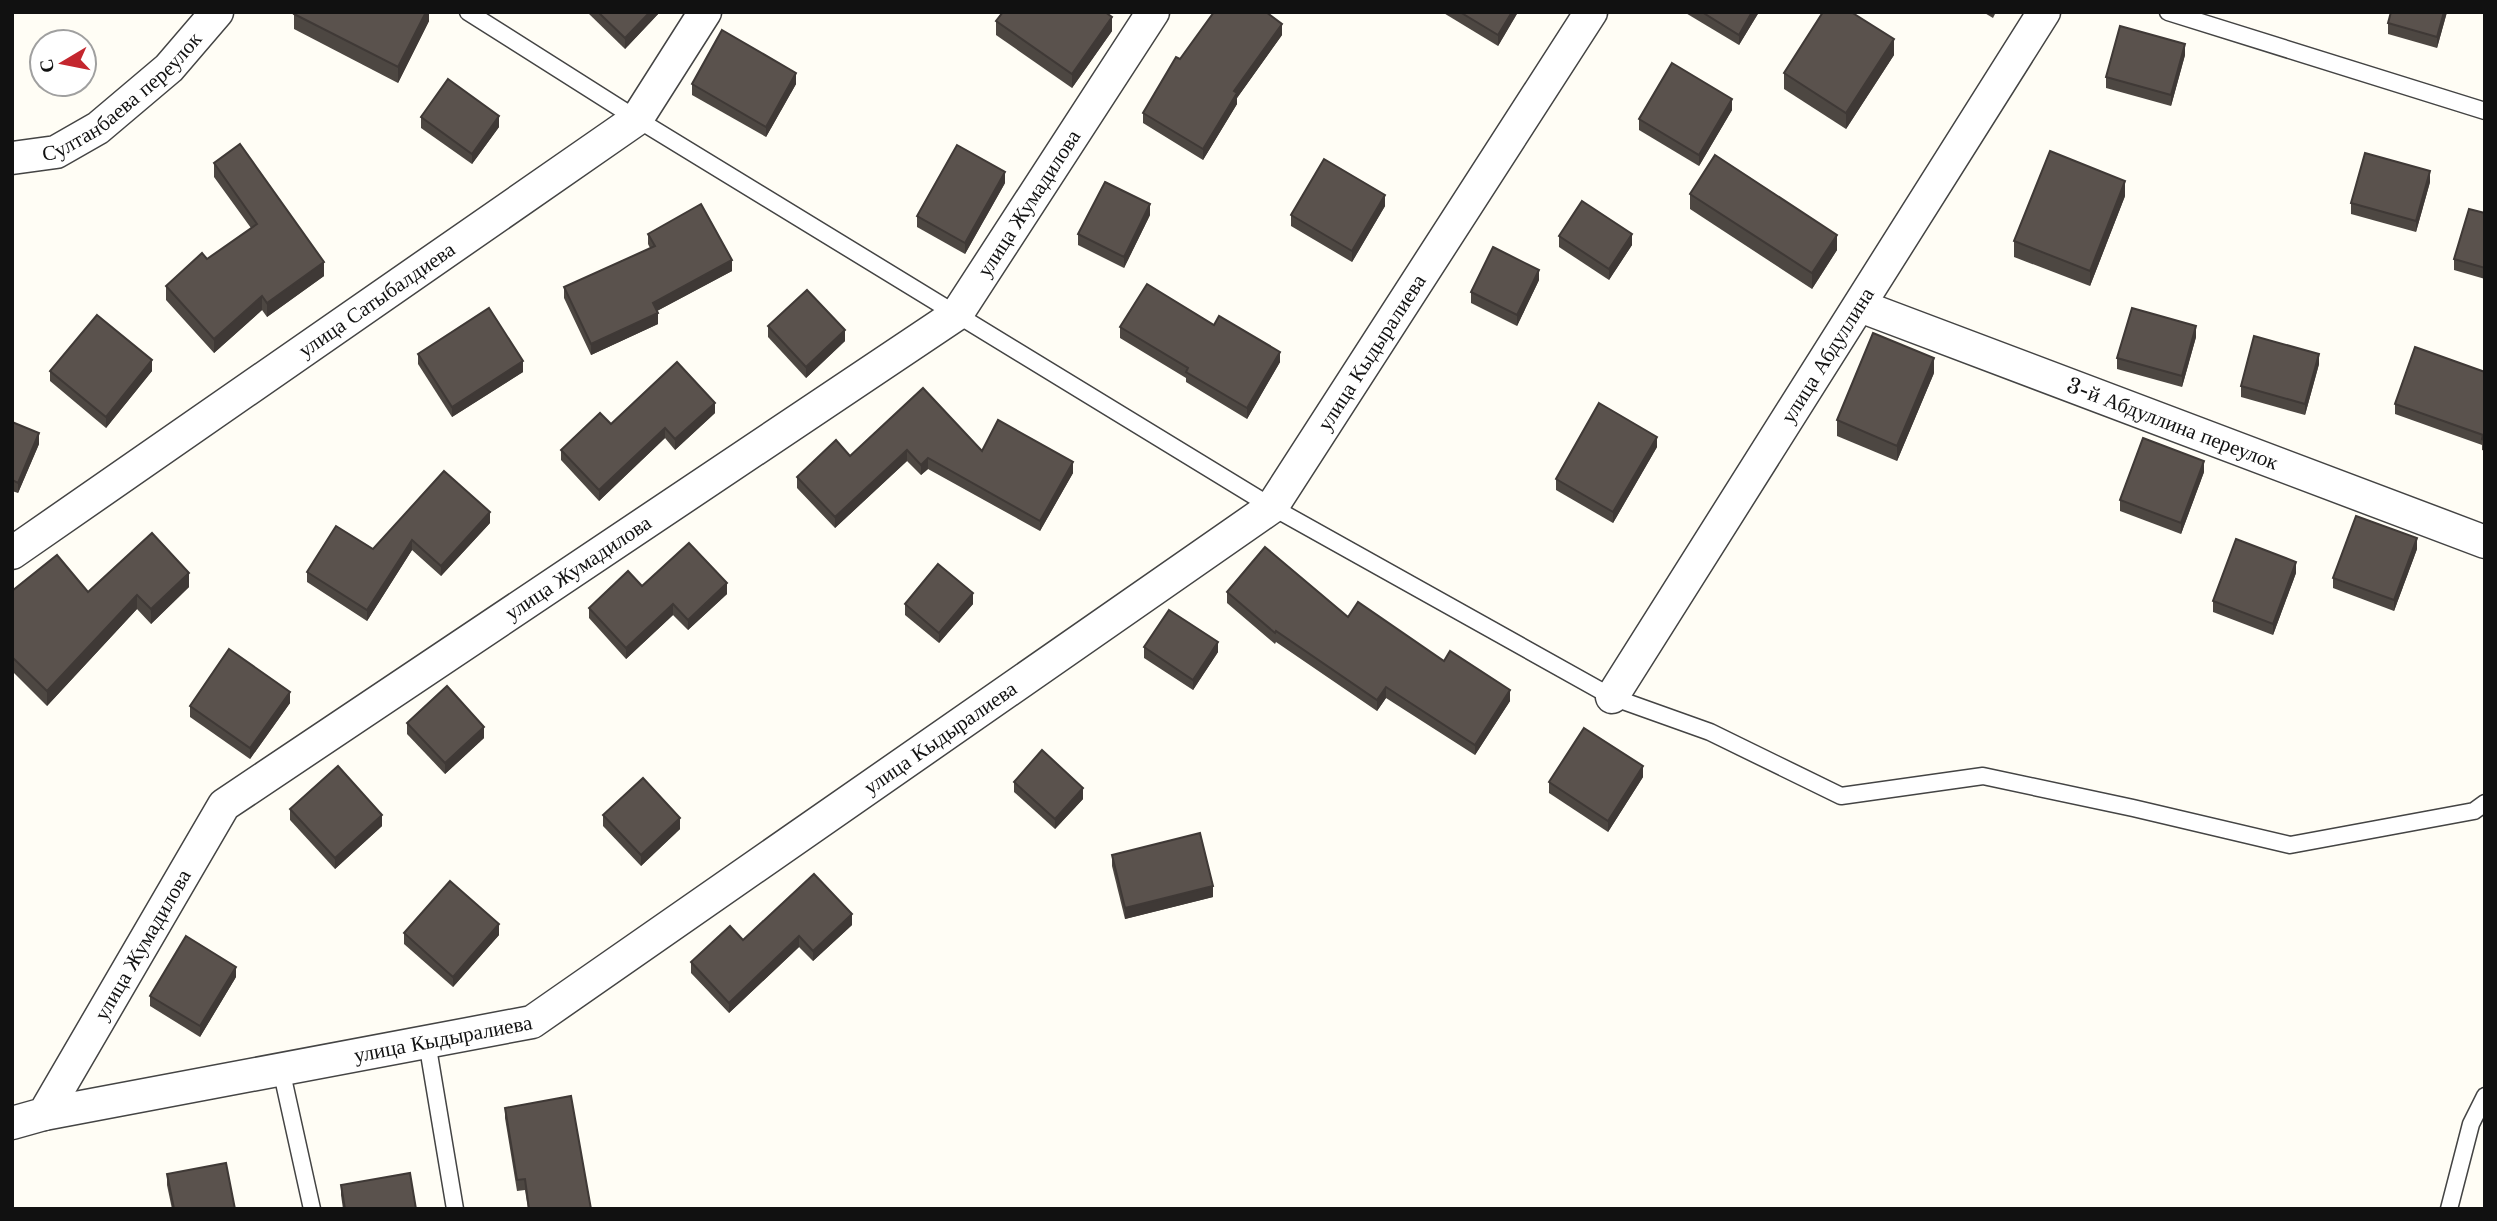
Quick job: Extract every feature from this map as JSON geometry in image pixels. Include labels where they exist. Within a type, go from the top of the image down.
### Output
[{"type":"street","name":"Султанбаева переулок","points":[[12,158],[55,152],[98,128],[169,68],[217,12]]},
{"type":"street","name":"улица Сатыбалдиева","points":[[12,553],[637,119],[705,12]]},
{"type":"street","name":"улица Жумадилова","points":[[44,1114],[224,805],[957,314],[1153,12]]},
{"type":"street","name":"улица Кыдыралиева","points":[[44,1114],[532,1022],[1272,507],[1591,12]]},
{"type":"street","name":"улица Абдуллина","points":[[1612,697],[2044,12]]},
{"type":"street","name":"3-й Абдуллина переулок","points":[[1860,306],[2485,542]]},
{"type":"street","points":[[12,1123],[44,1114]]},
{"type":"lane","points":[[468,12],[637,119],[1272,507],[1612,697],[1710,732],[1841,796],[1983,776],[2290,845],[2481,811]]},
{"type":"lane","points":[[2168,12],[2485,111]]},
{"type":"lane","points":[[427,1042],[455,1209]]},
{"type":"lane","points":[[281,1069],[312,1209]]},
{"type":"lane","points":[[2449,1209],[2471,1124],[2485,1096]]},
{"type":"building","points":[[426,12],[398,67],[294,14]]},
{"type":"building","points":[[598,12],[650,12],[625,38]]},
{"type":"building","points":[[1003,12],[1105,12],[1112,17],[1072,74],[996,21]]},
{"type":"building","points":[[1214,12],[1266,12],[1282,24],[1234,91],[1237,93],[1203,149],[1143,113],[1176,57],[1180,59]]},
{"type":"building","points":[[1460,12],[1512,12],[1498,35]]},
{"type":"building","points":[[1702,12],[1752,12],[1739,35]]},
{"type":"building","points":[[1823,12],[1851,12],[1894,39],[1846,113],[1784,73]]},
{"type":"building","points":[[2391,12],[2444,12],[2437,37],[2388,23]]},
{"type":"building","points":[[2120,26],[2185,44],[2171,95],[2106,77]]},
{"type":"building","points":[[722,30],[796,73],[766,127],[692,84]]},
{"type":"building","points":[[1672,63],[1732,99],[1699,155],[1639,119]]},
{"type":"building","points":[[448,79],[499,116],[472,154],[421,117]]},
{"type":"building","points":[[240,144],[324,262],[267,303],[262,296],[214,339],[166,286],[202,253],[207,259],[257,224],[214,163]]},
{"type":"building","points":[[957,145],[1005,172],[965,243],[917,216]]},
{"type":"building","points":[[2050,151],[2125,181],[2090,271],[2014,241]]},
{"type":"building","points":[[2365,153],[2430,171],[2416,221],[2351,203]]},
{"type":"building","points":[[1715,155],[1837,235],[1812,273],[1690,194]]},
{"type":"building","points":[[1324,159],[1385,195],[1352,251],[1291,215]]},
{"type":"building","points":[[1105,182],[1150,204],[1124,257],[1078,234]]},
{"type":"building","points":[[1582,201],[1632,234],[1609,269],[1559,236]]},
{"type":"building","points":[[701,204],[732,260],[653,303],[658,313],[591,344],[564,287],[655,246],[648,234]]},
{"type":"building","points":[[2469,209],[2485,213],[2485,268],[2454,259]]},
{"type":"building","points":[[1493,247],[1539,270],[1517,315],[1471,292]]},
{"type":"building","points":[[1147,284],[1214,325],[1219,316],[1280,352],[1247,408],[1186,372],[1188,368],[1120,327]]},
{"type":"building","points":[[807,290],[845,330],[806,367],[768,326]]},
{"type":"building","points":[[489,308],[523,361],[452,407],[418,354]]},
{"type":"building","points":[[2132,308],[2196,326],[2182,376],[2117,358]]},
{"type":"building","points":[[97,315],[152,360],[106,417],[50,371]]},
{"type":"building","points":[[1873,333],[1934,358],[1897,446],[1837,420]]},
{"type":"building","points":[[2254,336],[2319,354],[2305,404],[2241,386]]},
{"type":"building","points":[[2415,347],[2485,372],[2485,440],[2482,439],[2483,435],[2395,404]]},
{"type":"building","points":[[677,362],[715,403],[675,439],[665,428],[599,490],[561,450],[600,413],[611,424]]},
{"type":"building","points":[[923,388],[982,451],[998,420],[1073,462],[1040,521],[928,458],[921,465],[907,450],[835,517],[797,477],[836,440],[850,456]]},
{"type":"building","points":[[1599,403],[1657,437],[1613,512],[1556,479]]},
{"type":"building","points":[[12,422],[39,433],[18,483],[12,480]]},
{"type":"building","points":[[2143,438],[2204,461],[2181,523],[2120,500]]},
{"type":"building","points":[[444,471],[490,512],[441,566],[412,540],[367,610],[307,572],[336,526],[373,549]]},
{"type":"building","points":[[2356,516],[2417,538],[2394,600],[2333,578]]},
{"type":"building","points":[[152,533],[189,573],[151,609],[137,595],[47,691],[12,657],[12,591],[57,555],[88,592]]},
{"type":"building","points":[[2236,539],[2296,562],[2273,624],[2213,601]]},
{"type":"building","points":[[689,543],[727,583],[688,620],[673,604],[626,648],[589,608],[628,571],[642,586]]},
{"type":"building","points":[[1265,547],[1348,617],[1358,602],[1444,661],[1450,651],[1510,690],[1475,745],[1386,687],[1377,700],[1276,631],[1275,633],[1227,592]]},
{"type":"building","points":[[938,564],[973,593],[939,633],[905,604]]},
{"type":"building","points":[[1169,610],[1218,642],[1193,680],[1144,647]]},
{"type":"building","points":[[229,649],[290,692],[250,748],[190,706]]},
{"type":"building","points":[[447,686],[484,727],[445,763],[407,723]]},
{"type":"building","points":[[1584,728],[1643,766],[1608,821],[1549,782]]},
{"type":"building","points":[[1042,750],[1083,788],[1055,819],[1014,782]]},
{"type":"building","points":[[338,766],[382,815],[335,858],[290,809]]},
{"type":"building","points":[[643,778],[680,818],[641,855],[603,815]]},
{"type":"building","points":[[1200,833],[1213,886],[1125,908],[1112,855]]},
{"type":"building","points":[[814,874],[852,914],[813,951],[799,936],[729,1003],[691,962],[730,926],[743,940]]},
{"type":"building","points":[[450,881],[499,924],[453,977],[404,933]]},
{"type":"building","points":[[186,936],[236,967],[200,1026],[150,996]]},
{"type":"building","points":[[571,1096],[591,1209],[529,1209],[525,1179],[517,1180],[505,1108]]},
{"type":"building","points":[[226,1163],[235,1209],[174,1209],[167,1174]]},
{"type":"building","points":[[410,1173],[416,1209],[345,1209],[341,1185]]}]
